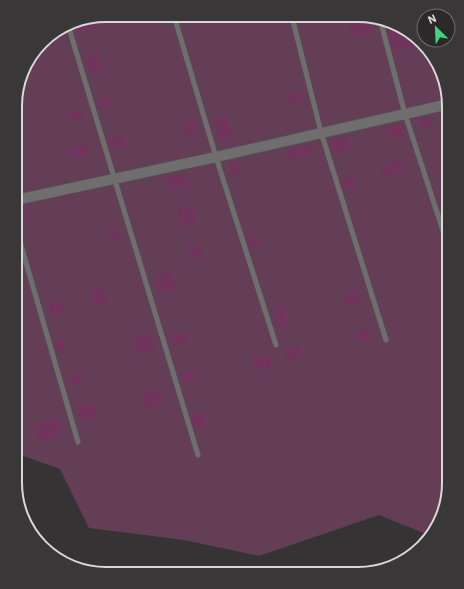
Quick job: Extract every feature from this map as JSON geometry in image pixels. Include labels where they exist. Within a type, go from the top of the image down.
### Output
[{"type":"street","points":[[22,199],[216,157],[442,105]]},
{"type":"lane","points":[[176,22],[216,157],[276,345]]},
{"type":"lane","points":[[293,22],[321,132],[386,340]]},
{"type":"lane","points":[[382,25],[405,114],[442,228]]},
{"type":"lane","points":[[70,30],[198,454]]},
{"type":"lane","points":[[22,249],[78,442]]},
{"type":"shaded area","points":[[106,22],[358,22],[385,26],[405,36],[425,55],[431,64],[439,84],[442,106],[442,488],[438,510],[431,525],[425,534],[379,515],[259,556],[184,540],[89,528],[60,469],[22,455],[22,106],[26,79],[36,59],[51,43],[64,33],[79,26]]},
{"type":"building","points":[[362,22],[370,23],[373,33],[353,38],[350,25]]},
{"type":"building","points":[[95,23],[96,29],[77,34],[76,27]]},
{"type":"building","points":[[390,28],[405,36],[415,46],[393,52],[387,29]]},
{"type":"building","points":[[98,53],[102,69],[90,72],[86,55]]},
{"type":"building","points":[[301,91],[303,101],[288,104],[286,95]]},
{"type":"building","points":[[110,97],[113,107],[100,110],[97,100]]},
{"type":"building","points":[[80,111],[82,119],[69,122],[67,114]]},
{"type":"building","points":[[227,115],[233,137],[219,140],[214,119]]},
{"type":"building","points":[[431,116],[433,125],[420,129],[418,119]]},
{"type":"building","points":[[195,120],[198,131],[185,135],[182,124]]},
{"type":"building","points":[[401,123],[404,136],[390,140],[387,127]]},
{"type":"building","points":[[124,135],[126,145],[109,149],[106,140]]},
{"type":"building","points":[[349,136],[352,149],[333,154],[329,140]]},
{"type":"building","points":[[86,144],[88,155],[70,159],[67,149]]},
{"type":"building","points":[[310,144],[313,154],[290,160],[287,149]]},
{"type":"building","points":[[403,160],[405,171],[384,177],[381,166]]},
{"type":"building","points":[[238,161],[241,174],[231,177],[228,164]]},
{"type":"building","points":[[22,162],[25,172],[22,173]]},
{"type":"building","points":[[185,174],[188,186],[169,190],[166,178]]},
{"type":"building","points":[[354,176],[357,187],[343,190],[340,179]]},
{"type":"building","points":[[194,205],[198,223],[182,228],[177,209]]},
{"type":"building","points":[[26,209],[29,218],[22,219],[22,210]]},
{"type":"building","points":[[119,230],[121,238],[110,241],[107,232]]},
{"type":"building","points":[[257,234],[260,246],[250,249],[247,236]]},
{"type":"building","points":[[200,244],[203,257],[190,260],[187,246]]},
{"type":"building","points":[[172,272],[176,289],[158,293],[155,276]]},
{"type":"building","points":[[103,289],[107,304],[94,307],[91,292]]},
{"type":"building","points":[[357,291],[360,303],[347,306],[344,294]]},
{"type":"building","points":[[61,301],[64,312],[51,315],[49,304]]},
{"type":"building","points":[[283,306],[288,324],[278,326],[274,309]]},
{"type":"building","points":[[368,329],[371,339],[358,342],[355,332]]},
{"type":"building","points":[[184,332],[187,343],[173,346],[170,335]]},
{"type":"building","points":[[150,333],[154,351],[137,355],[133,336]]},
{"type":"building","points":[[63,339],[65,350],[56,352],[54,341]]},
{"type":"building","points":[[300,345],[303,356],[287,360],[285,349]]},
{"type":"building","points":[[268,354],[271,367],[254,371],[251,359]]},
{"type":"building","points":[[195,370],[197,380],[182,383],[180,373]]},
{"type":"building","points":[[82,373],[84,382],[70,385],[68,376]]},
{"type":"building","points":[[161,390],[164,404],[146,408],[143,394]]},
{"type":"building","points":[[93,402],[96,417],[80,421],[77,406]]},
{"type":"building","points":[[204,412],[207,427],[194,430],[191,415]]},
{"type":"building","points":[[57,419],[61,436],[39,441],[35,424]]}]
